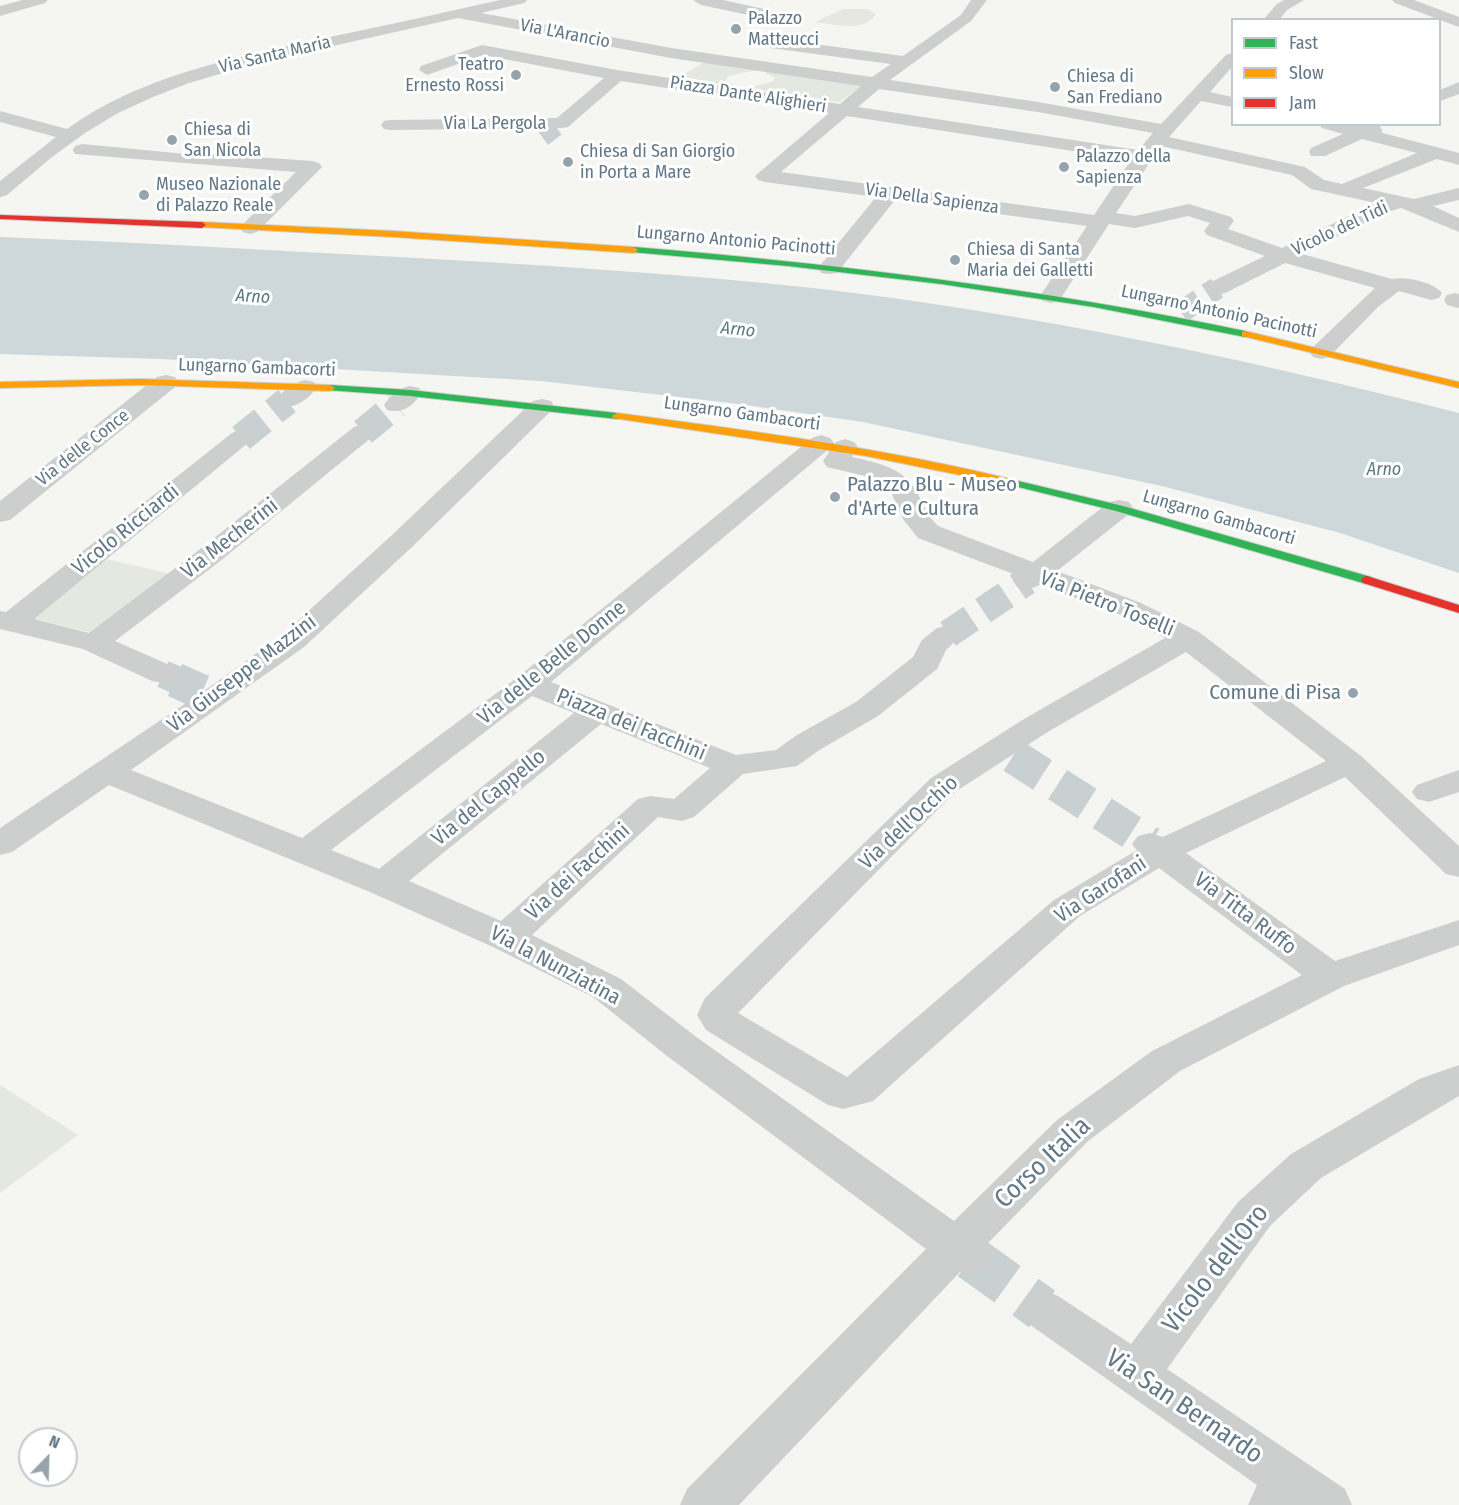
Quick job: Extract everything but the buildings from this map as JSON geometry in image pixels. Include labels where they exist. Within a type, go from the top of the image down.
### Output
[{"type":"street","points":[[0,11],[40,0]]},
{"type":"street","name":"Via Santa Maria","points":[[0,191],[115,109],[196,74],[460,7],[487,8],[519,0]]},
{"type":"street","points":[[701,0],[791,19],[725,60]]},
{"type":"street","points":[[877,82],[966,18],[979,0]]},
{"type":"street","points":[[1400,0],[1459,22]]},
{"type":"street","points":[[1272,18],[1289,4]]},
{"type":"street","name":"Via L'Arancio","points":[[460,7],[671,53]]},
{"type":"street","points":[[755,41],[906,61]]},
{"type":"street","name":"Piazza Dante Alighieri","points":[[427,70],[482,50],[617,75],[1143,156]]},
{"type":"street","name":"Piazza Dante Alighieri","points":[[671,53],[1030,105]]},
{"type":"street","name":"Piazza Dante Alighieri","points":[[654,80],[696,57]]},
{"type":"street","points":[[1051,296],[1143,156],[1231,60]]},
{"type":"street","name":"Via La Pergola","points":[[390,125],[561,124],[617,75]]},
{"type":"street","name":"Piazza Dante Alighieri","points":[[843,110],[877,82]]},
{"type":"street","points":[[1441,96],[1459,87]]},
{"type":"street","points":[[1198,94],[1231,102]]},
{"type":"street","points":[[990,132],[1030,105],[1103,119],[1298,171],[1318,185],[1406,204],[1459,226]]},
{"type":"street","name":"Via Della Sapienza","points":[[843,110],[765,176],[1101,220],[1135,222],[1189,210],[1224,221],[1214,231],[1282,255]]},
{"type":"street","points":[[0,116],[61,148],[312,167],[250,228]]},
{"type":"street","points":[[1339,126],[1364,131],[1459,159]]},
{"type":"street","points":[[1318,152],[1364,131]]},
{"type":"street","points":[[1345,191],[1358,183],[1435,153]]},
{"type":"street","points":[[832,263],[889,194]]},
{"type":"street","name":"Vicolo del Tidi","points":[[1217,288],[1378,209],[1459,194]]},
{"type":"street","name":"Lungarno Antonio Pacinotti","points":[[0,217],[615,248],[832,263],[1176,315],[1459,386]]},
{"type":"street","name":"Vicolo del Tidi","points":[[1282,255],[1392,286],[1398,284],[1431,293]]},
{"type":"street","points":[[1321,352],[1374,299],[1392,286]]},
{"type":"street","name":"Lungarno Gambacorti","points":[[0,385],[166,382],[296,394],[542,405],[833,445],[962,470],[1119,508],[1352,575],[1459,609]]},
{"type":"street","name":"Via delle Conce","points":[[0,514],[166,382]]},
{"type":"street","name":"Via Giuseppe Mazzini","points":[[0,844],[105,772],[208,695],[293,640],[402,541],[542,405]]},
{"type":"street","name":"Via Mecherini","points":[[94,644],[209,556],[363,432]]},
{"type":"street","name":"Vicolo Ricciardi","points":[[6,622],[242,438]]},
{"type":"street","name":"Via Pietro Toselli","points":[[833,445],[836,461],[872,469],[890,477],[903,489],[918,524],[928,532],[1031,578],[1131,609],[1188,638],[1349,763],[1424,794],[1459,867]]},
{"type":"street","name":"Via delle Belle Donne","points":[[305,853],[529,684],[833,445]]},
{"type":"street","points":[[1031,578],[1119,508]]},
{"type":"street","points":[[6,622],[94,644],[163,674]]},
{"type":"street","name":"Piazza dei Facchini","points":[[529,684],[733,765],[785,759],[809,742],[867,709],[926,662],[933,646],[948,634]]},
{"type":"street","name":"Via dell'Occhio","points":[[858,1090],[843,1094],[720,1020],[717,1015],[720,1008],[942,785],[1007,752],[1035,726],[1188,638]]},
{"type":"street","name":"Via del Cappello","points":[[383,884],[596,712]]},
{"type":"street","name":"Via Garofani","points":[[858,1090],[1067,908],[1156,847],[1349,763]]},
{"type":"street","name":"Piazza dei Facchini","points":[[650,806],[682,810],[733,765]]},
{"type":"street","name":"Via la Nunziatina","points":[[105,772],[383,884],[506,938],[607,988],[681,1046],[963,1253]]},
{"type":"street","name":"Via dei Facchini","points":[[506,938],[650,806]]},
{"type":"street","name":"Via Titta Ruffo","points":[[1156,847],[1330,978]]},
{"type":"street","name":"Corso Italia","points":[[705,1505],[963,1253],[1072,1131],[1167,1061],[1330,978],[1459,932]]},
{"type":"street","name":"Vicolo dell'Oro","points":[[1136,1374],[1254,1214],[1306,1166],[1447,1085]]},
{"type":"street","name":"Via San Bernardo","points":[[1042,1309],[1136,1374],[1296,1497]]},
{"type":"shaded area","points":[[843,9],[868,9],[876,14],[871,20],[857,25],[815,22]]},
{"type":"shaded area","points":[[705,62],[757,70],[728,76],[726,80],[733,85],[731,86],[677,78]]},
{"type":"shaded area","points":[[768,71],[863,85],[839,102],[748,88],[774,81],[774,77],[765,73]]},
{"type":"shaded area","points":[[107,559],[175,575],[96,634],[32,618]]},
{"type":"shaded area","points":[[0,1085],[78,1135],[0,1193]]},
{"type":"water","name":"Arno","points":[[0,237],[502,263],[813,288],[895,298],[1057,324],[1299,374],[1459,413],[1459,573],[1340,533],[1162,486],[863,422],[739,404],[541,381],[162,359],[0,354]]},
{"type":"tunnel","points":[[543,138],[559,126]]},
{"type":"tunnel","points":[[1366,130],[1375,126]]},
{"type":"tunnel","points":[[1181,312],[1217,288]]},
{"type":"tunnel","points":[[241,438],[287,401]]},
{"type":"tunnel","points":[[363,432],[396,405]]},
{"type":"tunnel","points":[[948,634],[1027,581]]},
{"type":"tunnel","points":[[163,674],[179,681]]},
{"type":"tunnel","points":[[175,680],[202,692]]},
{"type":"tunnel","points":[[1013,756],[1150,844]]},
{"type":"tunnel","points":[[971,1258],[1042,1309]]},
{"type":"traffic: fast","points":[[634,250],[788,263],[941,281],[1094,304],[1245,334]]},
{"type":"traffic: fast","points":[[330,388],[410,393],[617,416]]},
{"type":"traffic: fast","points":[[1014,483],[1119,508],[1367,580]]},
{"type":"traffic: slow","points":[[202,225],[393,234],[634,250]]},
{"type":"traffic: slow","points":[[1245,334],[1459,385]]},
{"type":"traffic: slow","points":[[0,385],[141,382],[330,388]]},
{"type":"traffic: slow","points":[[617,416],[866,452],[1014,483]]},
{"type":"traffic: jam","points":[[0,217],[202,225]]},
{"type":"traffic: jam","points":[[1367,580],[1459,609]]},
{"type":"place","name":"Palazzo Matteucci","points":[[736,29]]},
{"type":"place","name":"Teatro Ernesto Rossi","points":[[516,75]]},
{"type":"place","name":"Chiesa di San Frediano","points":[[1055,87]]},
{"type":"place","name":"Chiesa di San Nicola","points":[[172,140]]},
{"type":"place","name":"Chiesa di San Giorgio in Porta a Mare","points":[[568,162]]},
{"type":"place","name":"Palazzo della Sapienza","points":[[1064,167]]},
{"type":"place","name":"Museo Nazionale di Palazzo Reale","points":[[144,195]]},
{"type":"place","name":"Chiesa di Santa Maria dei Galletti","points":[[955,260]]},
{"type":"place","name":"Palazzo Blu - Museo d'Arte e Cultura","points":[[835,497]]},
{"type":"place","name":"Comune di Pisa","points":[[1353,693]]}]
